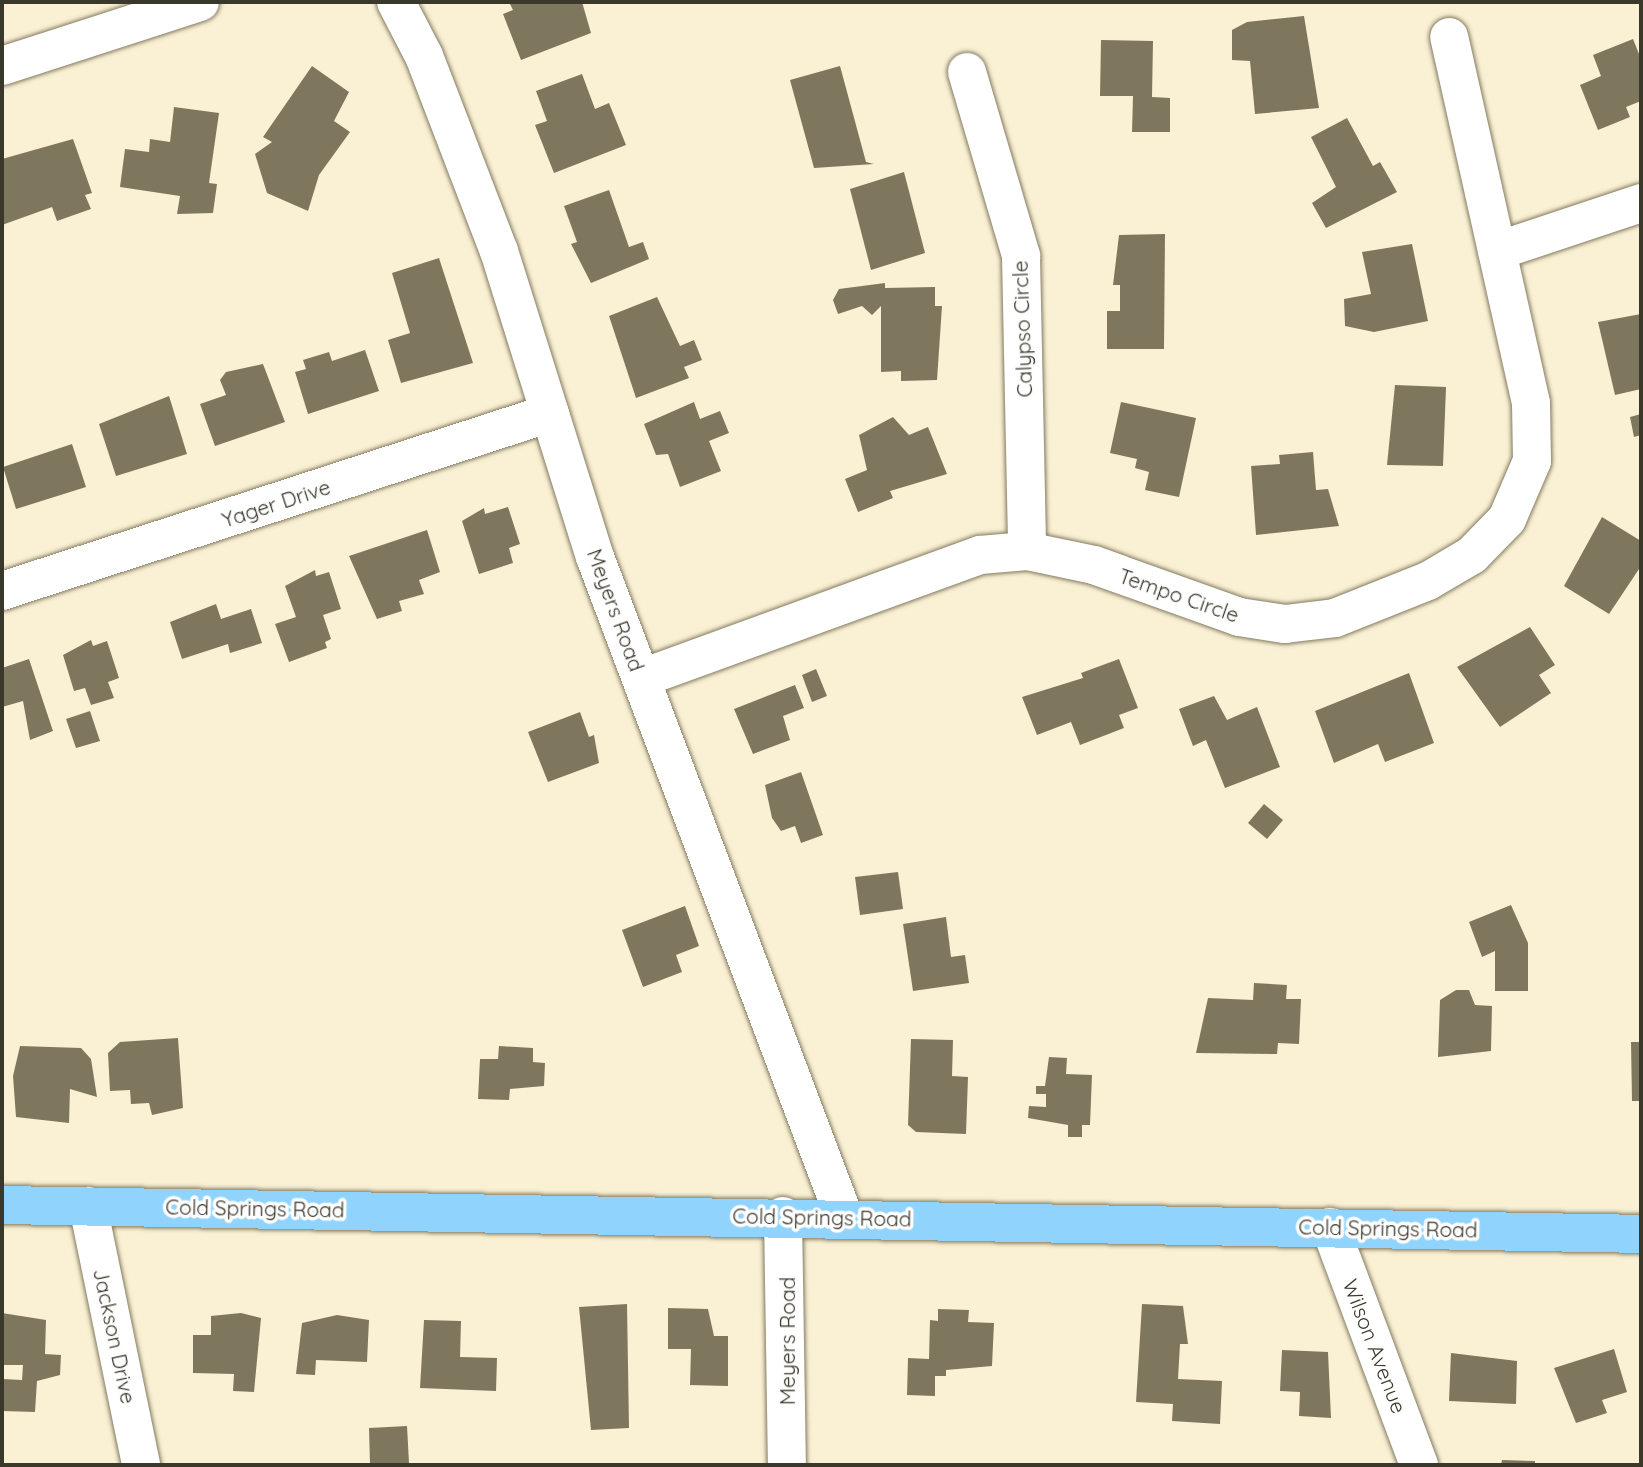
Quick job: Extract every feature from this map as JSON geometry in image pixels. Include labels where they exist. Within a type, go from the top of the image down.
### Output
[{"type":"main road","name":"Cold Springs Road","points":[[2,1205],[844,1217],[1641,1234]]},
{"type":"street","points":[[2,66],[200,2]]},
{"type":"street","name":"Meyers Road","points":[[396,2],[424,56],[499,251],[550,413],[642,678],[844,1217]]},
{"type":"street","name":"Tempo Circle","points":[[642,678],[980,555],[1027,551],[1094,565],[1239,617],[1285,624],[1335,618],[1428,582],[1472,555],[1507,519],[1532,461],[1531,403],[1449,37]]},
{"type":"street","name":"Calypso Circle","points":[[967,72],[1021,256],[1027,551]]},
{"type":"street","points":[[1497,251],[1641,203]]},
{"type":"street","name":"Yager Drive","points":[[2,591],[550,413]]},
{"type":"street","name":"Jackson Drive","points":[[88,1206],[141,1465]]},
{"type":"street","name":"Meyers Road","points":[[783,1216],[788,1465]]},
{"type":"street","name":"Wilson Avenue","points":[[1330,1227],[1419,1465]]},
{"type":"building","points":[[509,2],[582,2],[591,33],[521,60],[503,14],[513,10]]},
{"type":"building","points":[[1304,16],[1319,108],[1255,114],[1250,61],[1232,60],[1232,30],[1247,22]]},
{"type":"building","points":[[1633,39],[1641,59],[1641,101],[1626,107],[1630,117],[1598,130],[1580,85],[1601,76],[1593,55]]},
{"type":"building","points":[[1101,40],[1153,41],[1152,97],[1170,98],[1170,132],[1132,132],[1133,96],[1100,96]]},
{"type":"building","points":[[312,66],[349,92],[334,121],[350,132],[319,175],[308,211],[267,193],[255,154],[272,142],[263,137]]},
{"type":"building","points":[[840,66],[866,162],[874,164],[814,168],[790,80]]},
{"type":"building","points":[[582,74],[595,109],[609,103],[626,145],[554,173],[535,125],[547,121],[536,91]]},
{"type":"building","points":[[174,107],[219,113],[209,183],[217,184],[213,213],[177,214],[180,196],[120,187],[125,149],[149,152],[150,139],[170,142]]},
{"type":"building","points":[[1347,118],[1373,166],[1380,162],[1397,192],[1326,228],[1312,203],[1336,187],[1311,137]]},
{"type":"building","points":[[73,139],[92,193],[85,195],[91,209],[57,221],[52,207],[2,225],[2,159]]},
{"type":"building","points":[[904,172],[925,253],[871,270],[850,189]]},
{"type":"building","points":[[609,190],[629,247],[643,242],[649,259],[591,283],[571,244],[577,242],[564,206]]},
{"type":"building","points":[[1165,234],[1164,349],[1107,349],[1107,311],[1120,311],[1120,285],[1113,285],[1119,235]]},
{"type":"building","points":[[1412,244],[1428,321],[1374,332],[1345,326],[1344,299],[1371,294],[1362,252]]},
{"type":"building","points":[[439,258],[473,363],[401,383],[388,340],[410,333],[392,273]]},
{"type":"building","points":[[885,283],[885,288],[935,287],[935,306],[942,306],[937,380],[901,381],[901,371],[881,372],[881,306],[872,315],[862,306],[838,314],[833,300],[839,289]]},
{"type":"building","points":[[657,297],[680,346],[694,340],[702,360],[684,367],[689,378],[636,398],[609,316]]},
{"type":"building","points":[[1641,314],[1641,389],[1615,395],[1598,322]]},
{"type":"building","points":[[365,350],[379,391],[308,414],[295,372],[306,369],[303,360],[329,352],[332,361]]},
{"type":"building","points":[[263,364],[285,422],[215,446],[200,404],[226,395],[220,380],[226,372]]},
{"type":"building","points":[[1395,385],[1446,387],[1443,466],[1387,465]]},
{"type":"building","points":[[169,396],[187,454],[116,476],[99,424]]},
{"type":"building","points":[[694,402],[700,419],[720,411],[729,433],[709,441],[721,471],[680,487],[668,454],[656,455],[644,424]]},
{"type":"building","points":[[1121,402],[1196,418],[1179,497],[1145,490],[1149,472],[1135,468],[1137,459],[1110,453]]},
{"type":"building","points":[[1641,414],[1641,435],[1634,437],[1630,417]]},
{"type":"building","points":[[893,417],[909,435],[928,427],[947,474],[890,491],[893,498],[858,512],[845,479],[867,470],[859,435]]},
{"type":"building","points":[[72,444],[86,487],[16,509],[3,467]]},
{"type":"building","points":[[1313,452],[1316,490],[1328,489],[1339,526],[1256,535],[1251,466],[1280,464],[1279,455]]},
{"type":"building","points":[[508,507],[520,544],[509,548],[513,563],[479,574],[462,521],[484,508],[485,514]]},
{"type":"building","points":[[1602,517],[1641,541],[1641,566],[1609,614],[1564,586]]},
{"type":"building","points":[[427,530],[440,572],[419,580],[424,594],[399,601],[402,611],[377,619],[349,556]]},
{"type":"building","points":[[315,570],[316,576],[329,572],[341,609],[323,615],[331,639],[325,642],[327,648],[289,662],[275,624],[296,617],[285,586]]},
{"type":"building","points":[[216,604],[221,619],[251,609],[262,643],[230,653],[228,644],[182,659],[170,622]]},
{"type":"building","points":[[1530,627],[1555,665],[1539,675],[1551,693],[1500,727],[1457,667]]},
{"type":"building","points":[[91,640],[93,646],[107,641],[119,678],[108,682],[114,698],[91,705],[85,688],[74,691],[63,655]]},
{"type":"building","points":[[29,659],[53,731],[30,740],[23,701],[2,707],[2,668]]},
{"type":"building","points":[[1119,659],[1138,708],[1119,715],[1124,728],[1080,745],[1071,722],[1037,735],[1022,697],[1083,678],[1081,673]]},
{"type":"building","points":[[816,669],[827,696],[812,702],[802,675]]},
{"type":"building","points":[[1409,673],[1434,743],[1385,762],[1378,744],[1334,763],[1315,711]]},
{"type":"building","points":[[795,685],[804,708],[783,716],[790,740],[753,754],[734,709]]},
{"type":"building","points":[[1214,696],[1227,720],[1257,707],[1280,767],[1225,788],[1206,740],[1193,746],[1179,709]]},
{"type":"building","points":[[90,711],[100,741],[76,748],[66,719]]},
{"type":"building","points":[[580,712],[589,737],[594,735],[599,763],[548,782],[528,732]]},
{"type":"building","points":[[801,772],[823,835],[801,843],[795,826],[781,831],[772,818],[765,785]]},
{"type":"building","points":[[1264,804],[1283,820],[1267,839],[1248,823]]},
{"type":"building","points":[[898,872],[903,909],[860,915],[855,877]]},
{"type":"building","points":[[1511,905],[1528,943],[1528,991],[1495,991],[1495,951],[1482,957],[1469,922]]},
{"type":"building","points":[[685,906],[699,946],[676,955],[682,972],[643,987],[622,930]]},
{"type":"building","points":[[946,917],[951,957],[965,955],[969,983],[913,991],[903,924]]},
{"type":"building","points":[[1254,983],[1287,985],[1286,999],[1301,999],[1299,1044],[1278,1043],[1277,1054],[1196,1053],[1208,998],[1253,1000]]},
{"type":"building","points":[[1456,990],[1469,990],[1475,1005],[1492,1006],[1491,1051],[1438,1057],[1440,1000]]},
{"type":"building","points":[[178,1038],[183,1108],[152,1115],[149,1103],[131,1104],[130,1090],[110,1091],[108,1053],[120,1042]]},
{"type":"building","points":[[911,1039],[953,1040],[952,1076],[968,1077],[966,1134],[916,1132],[908,1125]]},
{"type":"building","points":[[1631,1042],[1641,1042],[1641,1101],[1632,1101]]},
{"type":"building","points":[[20,1046],[81,1048],[91,1059],[97,1097],[70,1089],[69,1123],[16,1117],[13,1076]]},
{"type":"building","points":[[499,1046],[533,1048],[533,1062],[545,1063],[544,1086],[510,1089],[509,1100],[478,1099],[480,1059],[498,1059]]},
{"type":"building","points":[[1049,1057],[1067,1058],[1066,1074],[1092,1075],[1090,1125],[1082,1125],[1082,1137],[1068,1137],[1068,1125],[1028,1118],[1029,1106],[1046,1107],[1046,1094],[1036,1094],[1036,1086],[1045,1086]]},
{"type":"building","points":[[627,1304],[629,1428],[591,1430],[579,1307]]},
{"type":"building","points":[[1142,1304],[1183,1306],[1188,1344],[1180,1344],[1178,1379],[1222,1381],[1220,1424],[1172,1421],[1173,1404],[1136,1402]]},
{"type":"building","points":[[668,1308],[708,1309],[714,1336],[728,1336],[728,1386],[690,1385],[691,1349],[668,1349]]},
{"type":"building","points":[[938,1309],[969,1310],[968,1322],[994,1323],[992,1366],[946,1370],[946,1376],[935,1376],[935,1396],[907,1395],[908,1358],[929,1359],[930,1320],[938,1321]]},
{"type":"building","points":[[2,1313],[46,1320],[45,1354],[61,1355],[60,1375],[37,1381],[35,1412],[2,1411],[3,1379],[22,1380],[23,1365],[2,1365]]},
{"type":"building","points":[[241,1313],[261,1318],[254,1392],[233,1391],[234,1374],[193,1373],[193,1335],[211,1335],[211,1316]]},
{"type":"building","points":[[337,1315],[369,1320],[367,1362],[316,1360],[315,1375],[296,1374],[302,1323]]},
{"type":"building","points":[[424,1320],[461,1321],[460,1357],[497,1358],[496,1391],[420,1388]]},
{"type":"building","points":[[1614,1349],[1627,1392],[1602,1400],[1607,1413],[1576,1423],[1554,1368]]},
{"type":"building","points":[[1282,1350],[1328,1352],[1331,1418],[1299,1416],[1300,1392],[1280,1391]]},
{"type":"building","points":[[1451,1353],[1517,1361],[1516,1404],[1449,1401]]},
{"type":"building","points":[[407,1426],[409,1463],[370,1464],[369,1428]]},
{"type":"building","points":[[1502,1460],[1535,1461],[1535,1465],[1501,1465]]}]
